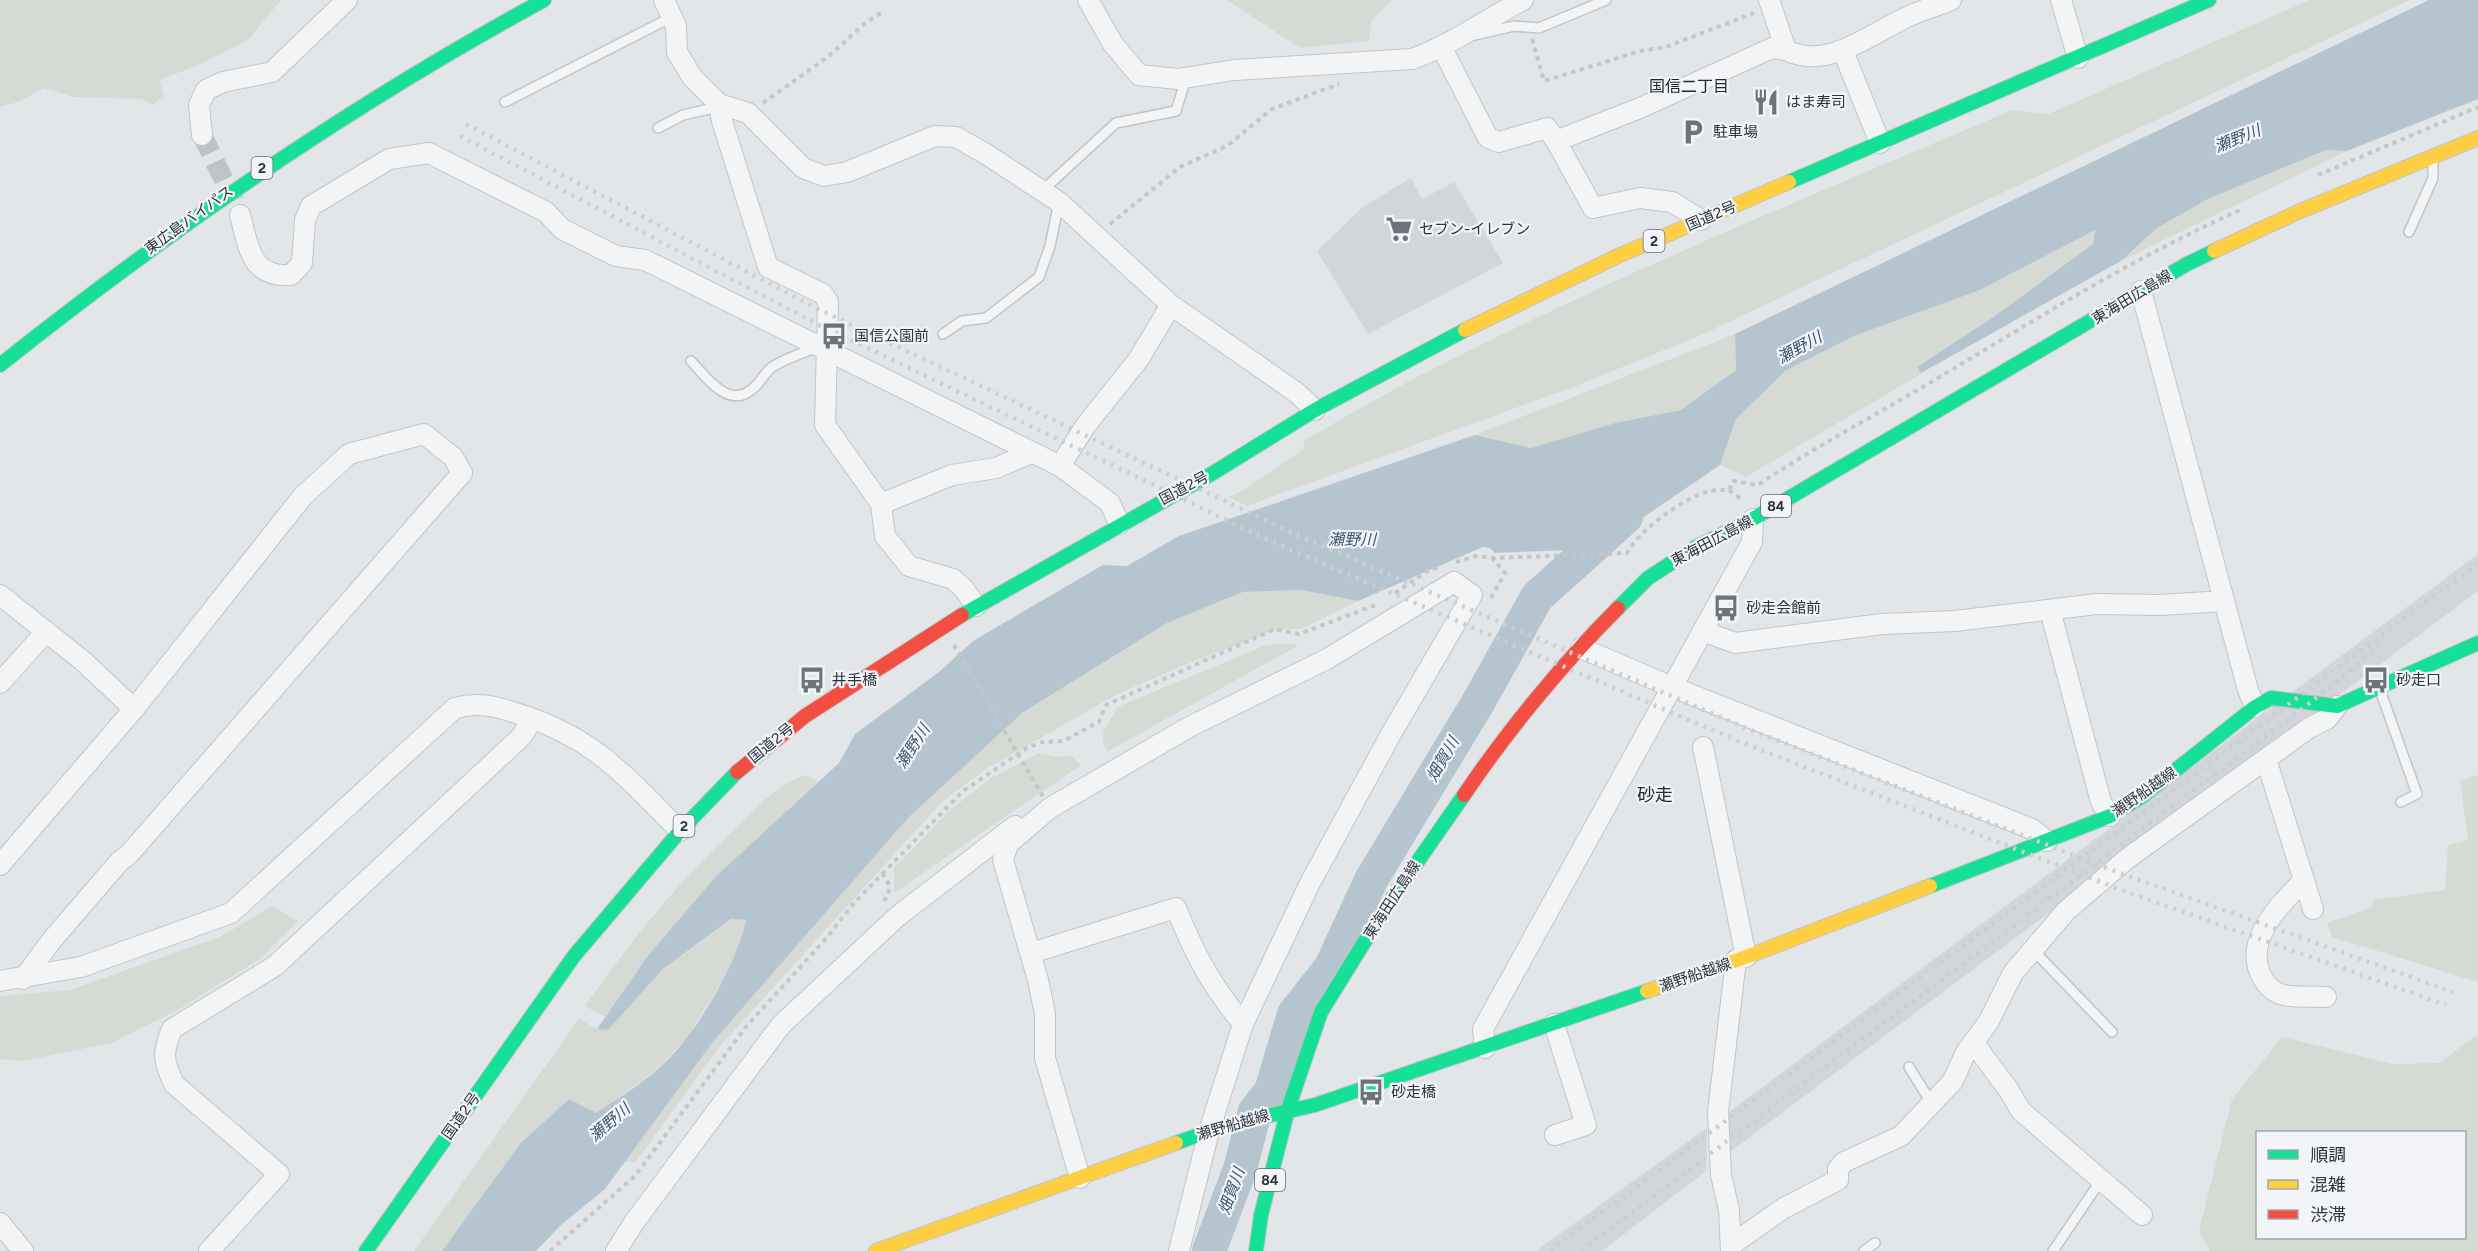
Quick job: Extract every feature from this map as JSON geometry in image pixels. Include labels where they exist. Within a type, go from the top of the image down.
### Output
[{"type":"main road","name":"東広島バイパス","points":[[0,365],[99,285],[203,209],[302,141],[415,71],[543,0]]},
{"type":"main road","name":"国道2号","points":[[366,1251],[574,956],[680,831],[741,768],[805,716],[976,606],[1213,472],[1315,410],[1435,345],[1618,256],[2210,0]]},
{"type":"main road","name":"東海田広島線","points":[[1256,1251],[1282,1111],[1321,1012],[1386,907],[1484,765],[1581,648],[1648,578],[1696,547],[1753,519],[2187,264],[2298,212],[2478,138]]},
{"type":"main road","points":[[2337,706],[2478,644]]},
{"type":"main road","name":"瀬野船越線","points":[[876,1251],[1218,1128],[1315,1105],[1554,1024],[1741,958],[2047,841],[2110,816],[2143,796],[2255,707],[2271,698],[2337,706]]},
{"type":"street","points":[[202,135],[199,105],[206,90],[223,82],[272,72],[347,0]]},
{"type":"street","points":[[1088,0],[1113,44],[1138,75],[1186,78],[1245,69],[1395,62],[1413,59],[1523,0]]},
{"type":"street","points":[[1556,141],[1640,108],[1772,48],[1786,50],[1798,56],[1843,51],[1914,7],[1951,0]]},
{"type":"street","points":[[2061,0],[2078,58]]},
{"type":"street","points":[[1770,3],[1786,50]]},
{"type":"street","points":[[672,6],[676,26],[677,52],[692,77],[719,105],[768,267],[823,294],[828,302],[824,349],[825,425],[881,504],[885,536],[909,566],[952,579],[964,589],[976,606]]},
{"type":"street","points":[[1447,42],[1488,138],[1499,142],[1547,128],[1593,208],[1640,198],[1672,202],[1701,220]]},
{"type":"street","points":[[1843,51],[1880,143]]},
{"type":"street","points":[[719,105],[748,113],[804,168],[824,176],[846,172],[935,136],[956,137],[1059,202],[1171,305],[1297,393],[1315,410]]},
{"type":"street","points":[[240,214],[250,250],[260,270],[276,276],[291,275],[302,262],[305,220],[311,206],[390,159],[429,153],[546,212],[562,229],[616,256],[645,260],[1060,466],[1110,503],[1119,524]]},
{"type":"street","points":[[2141,291],[2223,601],[2255,707]]},
{"type":"street","points":[[1060,466],[1086,424],[1138,360],[1171,305]]},
{"type":"street","points":[[0,865],[134,709],[303,495],[348,454],[424,434],[453,457],[462,473],[130,854],[118,862],[52,940],[23,979]]},
{"type":"street","points":[[881,504],[952,476],[996,468],[1031,453]]},
{"type":"street","points":[[1485,1048],[1483,1029],[1752,542],[1753,519]]},
{"type":"street","points":[[616,1251],[635,1221],[781,1025],[898,916],[1016,825],[1043,809],[1050,808],[1189,727],[1326,659],[1454,582],[1472,595],[1394,730],[1310,884],[1243,1024],[1218,1128],[1179,1251]]},
{"type":"street","points":[[0,595],[83,661],[134,709]]},
{"type":"street","points":[[1703,631],[1735,643],[1882,624],[1954,621],[2097,604],[2160,605],[2223,601]]},
{"type":"street","points":[[2050,609],[2101,802],[2110,816]]},
{"type":"street","points":[[0,683],[45,633]]},
{"type":"street","points":[[1581,648],[1672,687],[2032,829],[2047,841]]},
{"type":"street","points":[[0,981],[23,979],[81,967],[231,913],[455,708],[472,703],[489,704],[576,737],[607,758],[680,831]]},
{"type":"street","points":[[1731,1248],[1784,1208],[1838,1180],[1838,1169],[1844,1162],[1902,1136],[1953,1081],[1965,1054],[1989,1022],[2013,973],[2066,912],[2128,858],[2327,718],[2337,706]]},
{"type":"street","points":[[209,1251],[279,1174],[174,1084],[165,1065],[165,1047],[172,1029],[275,966],[521,737],[533,719]]},
{"type":"street","points":[[1703,747],[1741,958],[1718,1112],[1721,1175],[1729,1210],[1731,1248]]},
{"type":"street","points":[[2266,759],[2313,909]]},
{"type":"street","points":[[1043,809],[1008,844],[1003,860],[1031,953],[1045,1014],[1045,1058],[1080,1178]]},
{"type":"street","points":[[2304,880],[2270,916],[2256,948],[2260,973],[2269,989],[2283,995],[2326,997]]},
{"type":"street","points":[[1031,953],[1176,908],[1192,947],[1215,989],[1243,1024]]},
{"type":"street","points":[[1554,1024],[1586,1125],[1555,1135]]},
{"type":"street","points":[[1973,1042],[2008,1089],[2021,1111],[2142,1215]]},
{"type":"street","points":[[0,1223],[23,1251]]},
{"type":"lane","points":[[1447,42],[1514,26],[1539,28],[1606,0]]},
{"type":"lane","points":[[505,102],[672,6]]},
{"type":"lane","points":[[1042,190],[1116,123],[1176,111],[1186,78]]},
{"type":"lane","points":[[658,128],[683,115],[719,105]]},
{"type":"lane","points":[[2409,232],[2433,178],[2433,157]]},
{"type":"lane","points":[[943,334],[962,321],[986,318],[1039,277],[1050,246],[1059,202]]},
{"type":"lane","points":[[691,361],[714,387],[729,395],[741,395],[752,390],[770,368],[824,349]]},
{"type":"lane","points":[[2379,688],[2417,794],[2402,802]]},
{"type":"lane","points":[[2032,950],[2112,1032]]},
{"type":"lane","points":[[1909,1067],[1932,1104]]},
{"type":"lane","points":[[2053,1251],[2101,1179]]},
{"type":"lane","points":[[1864,1251],[1875,1243]]},
{"type":"path","points":[[1530,29],[1544,81],[1640,51],[1666,47],[1770,3]]},
{"type":"path","points":[[748,113],[829,56],[864,24],[884,11]]},
{"type":"path","points":[[1098,238],[1134,204],[1180,167],[1227,146],[1272,109],[1343,82]]},
{"type":"path","points":[[1518,556],[1628,553],[1634,540],[1652,525],[1709,491],[1729,490],[1734,482]]},
{"type":"path","points":[[954,645],[1043,809]]},
{"type":"shaded area","points":[[0,0],[281,0],[247,41],[196,66],[159,80],[164,95],[153,105],[141,99],[73,97],[44,88],[18,102],[0,107]]},
{"type":"shaded area","points":[[1227,0],[1392,0],[1372,20],[1369,41],[1300,48]]},
{"type":"shaded area","points":[[2310,0],[2410,0],[1697,337],[1568,389],[1247,506],[1228,497],[1244,490],[1305,448],[1303,441],[1376,399],[1493,339],[1640,270],[2012,110],[2048,114]]},
{"type":"shaded area","points":[[2326,150],[2347,151],[2121,261],[2157,228],[2208,199]]},
{"type":"shaded area","points":[[1411,178],[1422,199],[1454,182],[1503,263],[1368,334],[1317,251],[1363,207]]},
{"type":"shaded area","points":[[2095,229],[2093,244],[1995,316],[1917,367],[1921,374],[1746,477],[1720,465],[1736,419],[1785,371],[1854,336],[1980,290]]},
{"type":"shaded area","points":[[1735,334],[1736,370],[1681,410],[1615,423],[1531,448],[1475,435]]},
{"type":"shaded area","points":[[2478,554],[2478,591],[1726,1155],[1725,1115]]},
{"type":"shaded area","points":[[1301,590],[1358,601],[1301,629],[1277,629],[1177,668],[1114,696],[986,769],[942,802],[721,1045],[635,1163],[625,1161],[712,1043],[908,818],[1022,713],[1167,623],[1243,592]]},
{"type":"shaded area","points":[[1279,643],[1299,645],[1107,752],[1103,734],[1117,707],[1264,646]]},
{"type":"shaded area","points":[[1039,753],[1058,757],[1070,755],[1081,765],[894,893],[894,868],[951,809],[991,778]]},
{"type":"shaded area","points":[[806,775],[818,782],[716,876],[647,957],[605,1017],[585,1006],[639,933],[696,867],[770,795],[786,784]]},
{"type":"shaded area","points":[[2478,775],[2478,982],[2332,937],[2327,923],[2372,907],[2373,900],[2445,890],[2448,845],[2468,840],[2460,781]]},
{"type":"shaded area","points":[[272,906],[298,921],[260,959],[176,1011],[111,1043],[22,1061],[0,1059],[0,996],[70,990],[222,936]]},
{"type":"shaded area","points":[[732,919],[747,920],[735,960],[688,1036],[658,1069],[596,1114],[456,1233],[442,1251],[414,1251],[579,1019],[597,1029],[608,1030],[664,968]]},
{"type":"shaded area","points":[[2478,1034],[2478,1251],[2210,1251],[2199,1231],[2232,1099],[2282,1037],[2392,1064],[2439,1063]]},
{"type":"shaded area","points":[[1707,1128],[1706,1171],[1602,1251],[1536,1251]]},
{"type":"water","name":"瀬野川","points":[[2429,0],[2478,0],[2478,99],[2347,151],[2326,150],[2208,199],[2157,228],[2121,261],[1921,373],[1917,367],[1995,316],[2093,244],[2095,230],[1980,290],[1854,336],[1785,371],[1736,419],[1720,465],[1597,549],[1495,553],[1490,548],[1483,547],[1358,601],[1301,590],[1243,592],[1167,623],[1022,713],[908,818],[712,1043],[605,1189],[561,1225],[536,1251],[442,1251],[520,1144],[569,1099],[596,1113],[642,1082],[671,1057],[712,1001],[733,958],[746,920],[731,919],[664,968],[608,1030],[597,1029],[647,957],[716,876],[839,763],[855,734],[939,672],[973,641],[1103,565],[1127,566],[1179,536],[1475,435],[1531,448],[1615,423],[1681,410],[1736,370],[1735,334]]},
{"type":"waterway","name":"畑賀川","points":[[1209,1251],[1240,1169],[1255,1111],[1271,1091],[1294,1014],[1331,967],[1371,880],[1479,701],[1537,597],[1626,517]]},
{"type":"tunnel","points":[[202,135],[234,201]]},
{"type":"railway","points":[[466,124],[818,309],[1286,530],[1748,729],[2120,873],[2453,992]]},
{"type":"railway","points":[[460,136],[813,322],[1279,545],[1743,743],[2116,888],[2446,1005]]},
{"type":"railway","points":[[1550,1251],[2478,564]]},
{"type":"railway","points":[[1581,1251],[2311,702],[2379,647]]},
{"type":"traffic: fast","points":[[0,365],[130,265],[264,170],[402,82],[544,0]]},
{"type":"traffic: fast","points":[[1789,182],[2209,0]]},
{"type":"traffic: fast","points":[[1618,608],[1648,578],[1696,547],[1753,519],[2187,264],[2214,251]]},
{"type":"traffic: fast","points":[[962,615],[1213,473],[1315,410],[1465,330]]},
{"type":"traffic: fast","points":[[1930,886],[2110,816],[2143,796],[2255,707],[2271,698],[2337,706],[2478,643]]},
{"type":"traffic: fast","points":[[366,1251],[574,956],[680,831],[737,772]]},
{"type":"traffic: fast","points":[[1256,1251],[1261,1215],[1288,1109],[1321,1012],[1386,907],[1464,795]]},
{"type":"traffic: fast","points":[[1176,1143],[1227,1125],[1315,1105],[1647,991]]},
{"type":"traffic: slow","points":[[2214,251],[2298,212],[2478,138]]},
{"type":"traffic: slow","points":[[1465,330],[1618,256],[1789,182]]},
{"type":"traffic: slow","points":[[1647,991],[1746,957],[1930,886]]},
{"type":"traffic: slow","points":[[876,1251],[1176,1143]]},
{"type":"traffic: jam","points":[[1464,795],[1537,698],[1618,608]]},
{"type":"traffic: jam","points":[[737,772],[805,716],[962,615]]},
{"type":"place","name":"はま寿司","points":[[1766,102]]},
{"type":"place","name":"駐車場","points":[[1693,132]]},
{"type":"place","name":"セブン-イレブン","points":[[1399,229]]},
{"type":"place","name":"国信公園前","points":[[834,336]]},
{"type":"place","name":"砂走会館前","points":[[1726,608]]},
{"type":"place","name":"井手橋","points":[[812,680]]},
{"type":"place","name":"砂走口","points":[[2376,680]]},
{"type":"place","name":"砂走橋","points":[[1371,1092]]},
{"type":"district","name":"国信二丁目","points":[[1689,86]]},
{"type":"district","name":"砂走","points":[[1655,795]]}]
